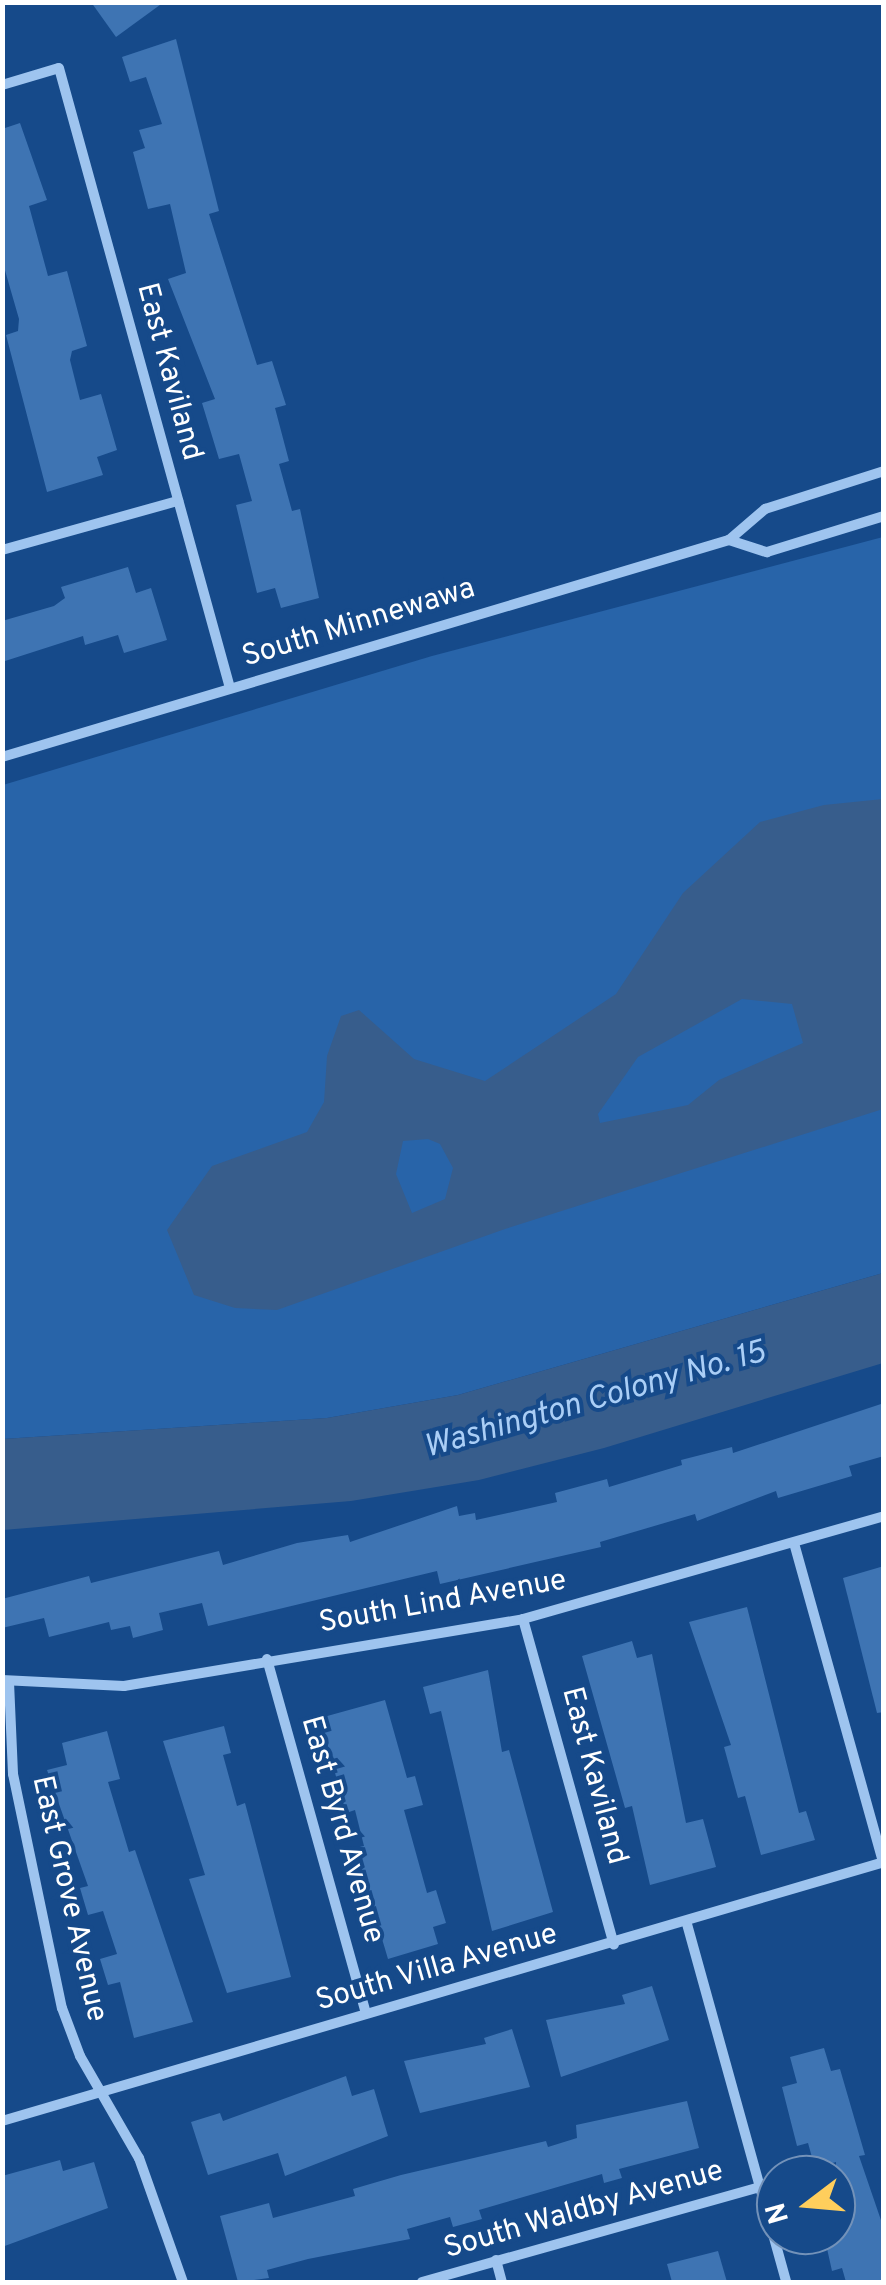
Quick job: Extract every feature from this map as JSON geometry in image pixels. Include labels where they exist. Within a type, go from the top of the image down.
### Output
[{"type":"street","name":"East Kaviland","points":[[2,85],[60,68],[230,688]]},
{"type":"street","name":"South Minnewawa","points":[[2,757],[729,540],[765,508],[884,471]]},
{"type":"street","points":[[2,550],[178,500]]},
{"type":"street","name":"South Minnewawa","points":[[729,540],[767,552],[884,516]]},
{"type":"street","name":"South Lind Avenue","points":[[6,1681],[124,1686],[523,1619],[884,1516]]},
{"type":"street","points":[[794,1543],[883,1862]]},
{"type":"street","name":"East Kaviland","points":[[523,1619],[614,1946]]},
{"type":"street","name":"East Byrd Avenue","points":[[267,1660],[366,2013]]},
{"type":"street","name":"East Grove Avenue","points":[[6,1681],[13,1774],[62,2008],[139,2158],[183,2282]]},
{"type":"street","name":"South Villa Avenue","points":[[2,2121],[366,2013],[614,1946],[883,1862]]},
{"type":"street","points":[[687,1924],[756,2169]]},
{"type":"street","name":"South Waldby Avenue","points":[[422,2282],[756,2188]]},
{"type":"street","points":[[779,2255],[786,2282]]},
{"type":"street","points":[[496,2260],[502,2282]]},
{"type":"shaded area","points":[[883,537],[883,1273],[458,1395],[327,1418],[3,1439],[3,785],[432,656]]},
{"type":"water","points":[[883,799],[883,1109],[505,1229],[277,1310],[235,1308],[194,1295],[167,1230],[212,1166],[307,1132],[324,1102],[327,1056],[341,1016],[359,1010],[414,1059],[485,1081],[616,994],[683,893],[760,822],[824,805]],"holes":[[[742,999],[792,1004],[803,1043],[719,1080],[688,1105],[600,1123],[598,1114],[638,1057]],[[428,1139],[440,1144],[453,1168],[445,1199],[412,1213],[396,1174],[403,1141]]]},
{"type":"water","name":"Washington Colony No. 15","points":[[883,1273],[883,1363],[604,1448],[479,1480],[351,1501],[3,1530],[3,1439],[327,1418],[458,1395]]},
{"type":"building","points":[[91,2],[164,2],[116,37]]},
{"type":"building","points":[[176,39],[219,211],[209,214],[257,365],[272,361],[286,405],[275,408],[289,461],[279,464],[292,511],[300,509],[319,598],[281,608],[275,588],[257,593],[236,505],[252,501],[239,454],[219,459],[202,403],[215,399],[168,279],[186,273],[170,204],[148,209],[133,152],[145,148],[139,130],[162,124],[146,77],[130,82],[122,57]]},
{"type":"building","points":[[20,123],[47,200],[29,206],[48,276],[67,271],[87,346],[72,351],[70,360],[80,400],[101,394],[117,450],[97,457],[103,475],[47,492],[6,335],[18,331],[19,319],[2,260],[2,129]]},
{"type":"building","points":[[128,567],[136,593],[151,588],[167,640],[124,653],[118,635],[85,645],[83,636],[2,662],[2,621],[54,606],[65,598],[61,587]]},
{"type":"building","points":[[884,1403],[884,1456],[849,1466],[852,1476],[778,1498],[776,1491],[697,1521],[695,1514],[600,1542],[601,1547],[440,1584],[437,1571],[208,1626],[202,1603],[159,1613],[163,1630],[133,1638],[130,1626],[111,1630],[109,1622],[49,1637],[44,1618],[2,1628],[2,1599],[89,1576],[91,1583],[219,1551],[223,1565],[297,1543],[348,1535],[350,1542],[457,1506],[459,1516],[475,1513],[476,1520],[557,1502],[555,1493],[607,1479],[609,1487],[682,1465],[681,1460],[732,1447],[733,1453]]},
{"type":"building","points":[[884,1566],[884,1712],[877,1713],[843,1578]]},
{"type":"building","points":[[747,1607],[799,1813],[806,1811],[815,1840],[761,1855],[745,1796],[738,1798],[724,1747],[731,1745],[689,1622]]},
{"type":"building","points":[[632,1641],[637,1658],[652,1654],[686,1823],[703,1819],[716,1867],[650,1885],[632,1806],[625,1808],[582,1656]]},
{"type":"building","points":[[488,1670],[502,1752],[509,1750],[553,1912],[492,1931],[441,1711],[430,1714],[423,1687]]},
{"type":"building","points":[[385,1700],[407,1778],[415,1776],[423,1805],[404,1810],[427,1893],[436,1890],[446,1923],[433,1927],[438,1944],[388,1959],[355,1848],[364,1846],[355,1810],[346,1813],[320,1718]]},
{"type":"building","points":[[224,1726],[231,1753],[223,1755],[237,1806],[245,1803],[291,1977],[227,1993],[189,1879],[205,1875],[163,1741]]},
{"type":"building","points":[[107,1731],[120,1779],[108,1782],[129,1852],[135,1850],[193,2022],[134,2038],[120,1982],[108,1985],[100,1959],[117,1954],[103,1911],[88,1915],[80,1888],[88,1886],[47,1770],[67,1765],[62,1743]]},
{"type":"building","points":[[652,1986],[669,2040],[561,2077],[546,2020],[625,2004],[622,1995]]},
{"type":"building","points":[[512,2029],[530,2087],[420,2113],[404,2061],[486,2044],[484,2038]]},
{"type":"building","points":[[824,2048],[831,2071],[840,2069],[865,2155],[859,2156],[884,2229],[884,2282],[846,2282],[842,2268],[832,2271],[828,2255],[856,2255],[856,2155],[811,2155],[808,2143],[797,2146],[782,2087],[797,2083],[790,2057]]},
{"type":"building","points":[[346,2076],[352,2096],[374,2089],[388,2136],[285,2176],[278,2153],[208,2175],[191,2122],[220,2113],[223,2121]]},
{"type":"building","points":[[687,2101],[699,2148],[619,2169],[622,2178],[604,2183],[602,2174],[479,2210],[482,2219],[453,2227],[450,2217],[407,2229],[410,2239],[308,2259],[267,2270],[269,2278],[238,2282],[220,2216],[269,2203],[273,2218],[355,2196],[353,2189],[401,2175],[546,2141],[548,2147],[577,2138],[576,2125]]},
{"type":"building","points":[[60,2160],[63,2171],[94,2162],[108,2208],[2,2247],[2,2176]]},
{"type":"building","points":[[718,2251],[727,2282],[672,2282],[667,2264]]}]
